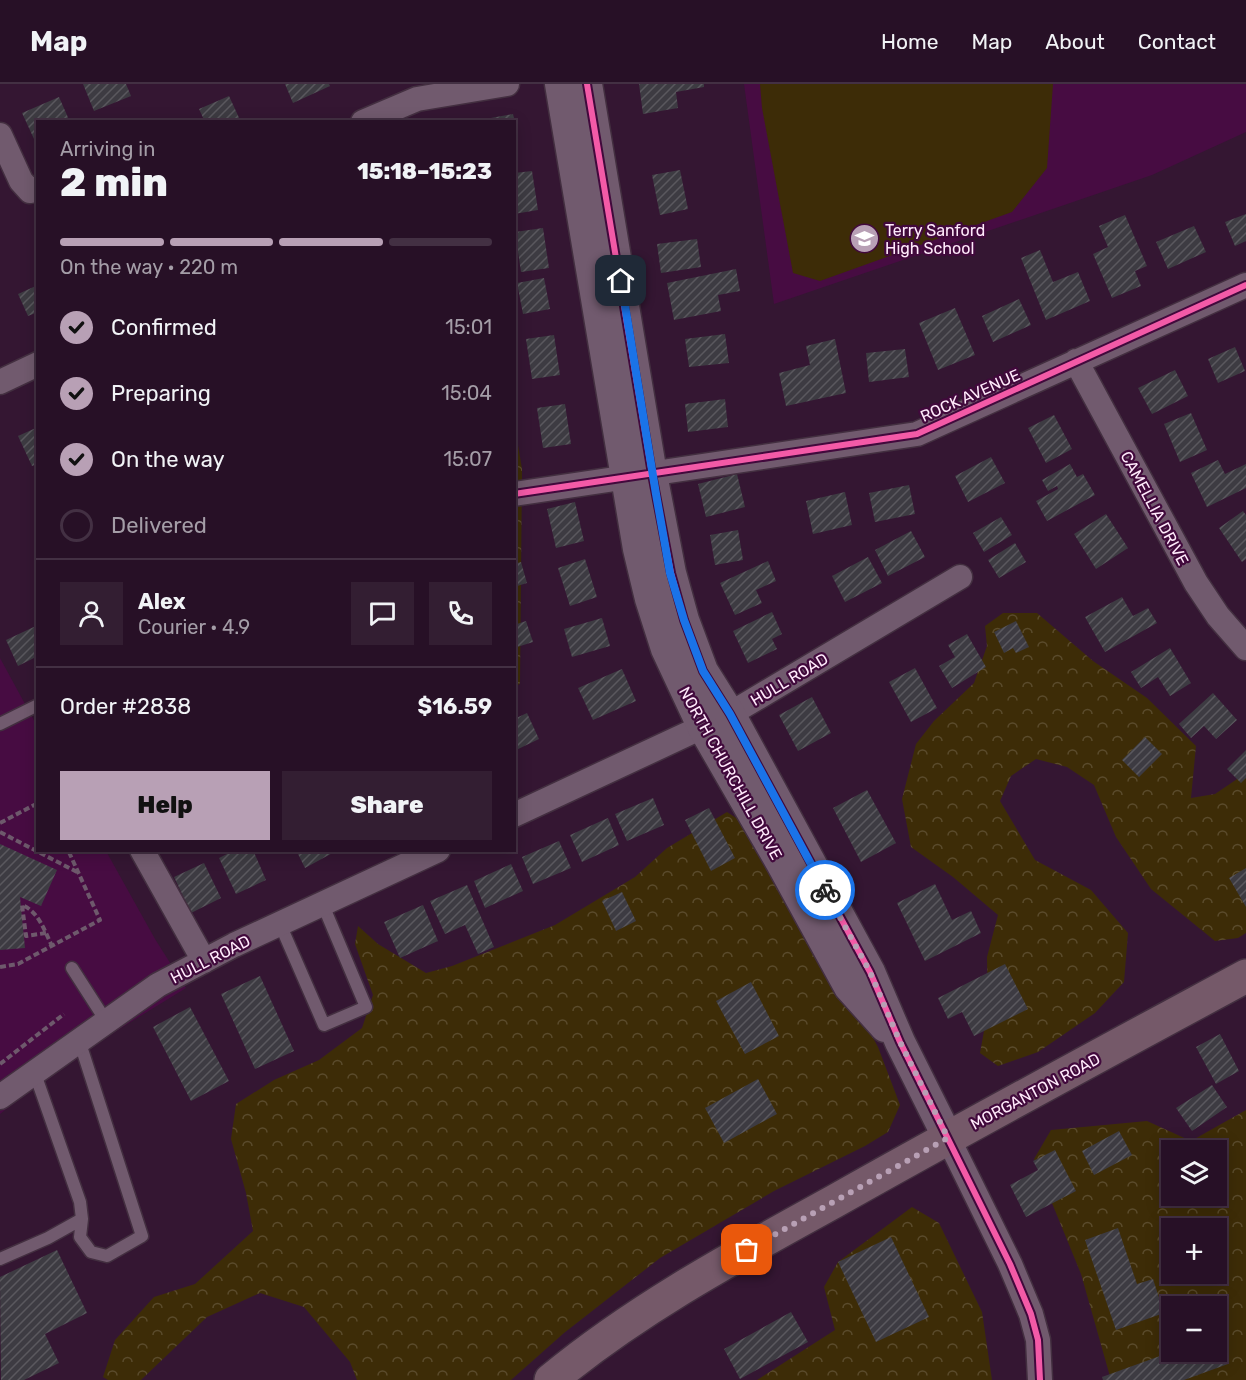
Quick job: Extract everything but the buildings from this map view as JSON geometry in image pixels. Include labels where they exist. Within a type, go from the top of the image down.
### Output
[{"type":"main road","name":"MORGANTON ROAD","points":[[551,1380],[617,1330],[695,1279],[1246,976]]},
{"type":"street","points":[[368,120],[417,99],[507,84]]},
{"type":"street","name":"NORTH CHURCHILL DRIVE","points":[[560,84],[639,476],[684,620],[703,671],[730,714],[870,972],[900,1042],[948,1138]]},
{"type":"street","name":"NORTH CHURCHILL DRIVE","points":[[587,84],[639,476],[638,549],[666,649],[702,726],[849,987],[900,1042]]},
{"type":"street","points":[[0,135],[21,181],[30,191],[36,190]]},
{"type":"street","name":"ROCK AVENUE","points":[[516,494],[917,434],[1246,285]]},
{"type":"street","name":"CAMELLIA DRIVE","points":[[1076,361],[1196,583],[1218,616],[1246,648]]},
{"type":"street","points":[[0,382],[36,365]]},
{"type":"street","name":"HULL ROAD","points":[[516,814],[730,714],[960,577]]},
{"type":"street","points":[[143,852],[204,961]]},
{"type":"street","name":"HULL ROAD","points":[[0,1097],[158,985],[280,924],[434,852]]},
{"type":"street","points":[[948,1138],[1010,1264],[1031,1314],[1038,1340],[1040,1380]]},
{"type":"lane","points":[[0,724],[36,706]]},
{"type":"lane","points":[[280,924],[324,1025],[366,1007],[323,905]]},
{"type":"lane","points":[[72,968],[106,1021]]},
{"type":"lane","points":[[34,1071],[80,1202],[82,1219],[80,1237],[91,1252],[107,1256],[142,1236],[79,1040]]},
{"type":"lane","points":[[0,1259],[48,1238],[82,1219]]},
{"type":"path","points":[[0,823],[36,804]]},
{"type":"path","points":[[0,832],[36,850]]},
{"type":"path","points":[[39,852],[78,872]]},
{"type":"path","points":[[0,968],[18,964],[100,920],[69,852]]},
{"type":"path","points":[[45,933],[26,936],[22,905],[35,912],[45,933],[51,946]]},
{"type":"path","points":[[0,1064],[63,1014]]},
{"type":"shaded area","name":"Terry Sanford High School","points":[[744,84],[1246,84],[1246,132],[1152,175],[774,304]]},
{"type":"shaded area","points":[[0,658],[36,724],[36,852],[107,852],[155,939],[186,988],[59,1066],[0,1114]]},
{"type":"green space","name":"Terry Sanford High School","points":[[760,84],[1053,84],[1047,168],[1012,212],[820,281],[793,273],[762,108]]},
{"type":"green space","points":[[516,433],[522,469],[520,683],[516,688]]},
{"type":"green space","points":[[1003,613],[1037,613],[1093,661],[1147,698],[1196,746],[1191,798],[1215,794],[1246,773],[1246,933],[1238,938],[1215,941],[1151,889],[1116,837],[1094,785],[1067,767],[1036,759],[1011,776],[1000,801],[1035,860],[1091,890],[1128,933],[1124,982],[1095,1013],[1038,1052],[998,1066],[980,1053],[988,1009],[987,957],[998,915],[953,877],[911,847],[902,799],[916,744],[934,721],[974,683],[987,646],[985,626]]},
{"type":"green space","points":[[727,812],[756,831],[778,865],[878,1047],[900,1105],[888,1132],[865,1146],[774,1191],[660,1258],[564,1333],[511,1380],[357,1380],[350,1362],[304,1307],[260,1293],[207,1317],[141,1380],[108,1380],[103,1377],[115,1340],[154,1297],[195,1284],[253,1231],[246,1193],[231,1139],[236,1104],[274,1080],[319,1060],[362,1028],[373,995],[355,944],[358,926],[378,944],[426,973],[452,966],[555,925],[635,877],[667,848]]},
{"type":"green space","points":[[1246,1110],[1246,1380],[1111,1380],[1081,1274],[1034,1159],[1051,1130],[1147,1121],[1189,1140],[1161,1140],[1161,1206],[1227,1206],[1227,1140],[1193,1140]]},
{"type":"green space","points":[[912,1207],[939,1223],[982,1312],[992,1380],[757,1380],[835,1330],[824,1287],[838,1262]]},
{"type":"cycle path","points":[[587,84],[652,474],[671,573],[684,620],[703,671],[730,714],[870,972],[900,1042],[1010,1264],[1031,1314],[1038,1340],[1040,1380]]},
{"type":"cycle path","points":[[516,494],[917,434],[1246,285]]},
{"type":"way so far","points":[[747,1250],[948,1138],[900,1042],[870,972],[825,890]]},
{"type":"place","name":"Terry Sanford High School","points":[[864,239]]},
{"type":"route","points":[[621,281],[670,573],[684,620],[703,671],[730,714],[825,890]]}]
